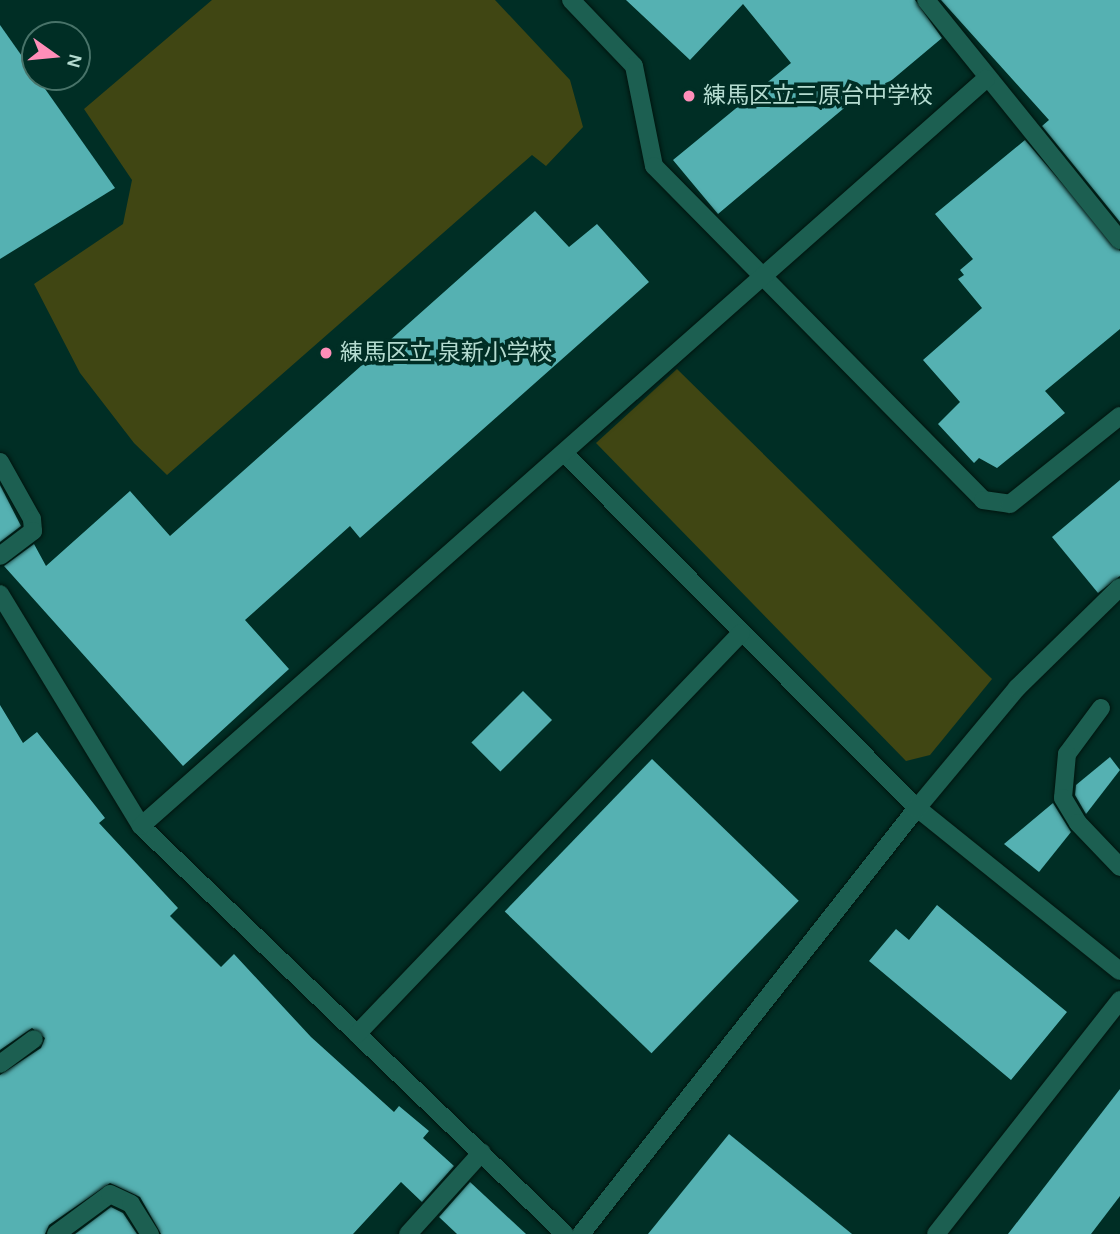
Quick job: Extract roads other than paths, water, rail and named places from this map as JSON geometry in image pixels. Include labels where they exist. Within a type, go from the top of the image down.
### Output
[{"type":"street","points":[[571,0],[634,66],[654,166],[982,500],[1010,504],[1120,416]]},
{"type":"street","points":[[926,0],[986,79],[1120,240]]},
{"type":"street","points":[[141,826],[986,79]]},
{"type":"street","points":[[564,453],[917,808],[1120,971]]},
{"type":"street","points":[[0,463],[33,519],[33,531],[0,556]]},
{"type":"street","points":[[581,1234],[917,808],[1017,688],[1120,587]]},
{"type":"street","points":[[0,594],[141,826],[565,1234]]},
{"type":"street","points":[[357,1034],[741,633]]},
{"type":"street","points":[[1101,708],[1067,754],[1063,797],[1078,823],[1120,867]]},
{"type":"street","points":[[936,1234],[1120,1000]]},
{"type":"street","points":[[0,1064],[34,1039]]},
{"type":"street","points":[[408,1234],[482,1153]]},
{"type":"street","points":[[56,1234],[110,1194],[131,1204],[149,1234]]},
{"type":"place","name":"練馬区立三原台中学校","points":[[689,96]]},
{"type":"place","name":"練馬区立 泉新小学校","points":[[326,353]]}]
